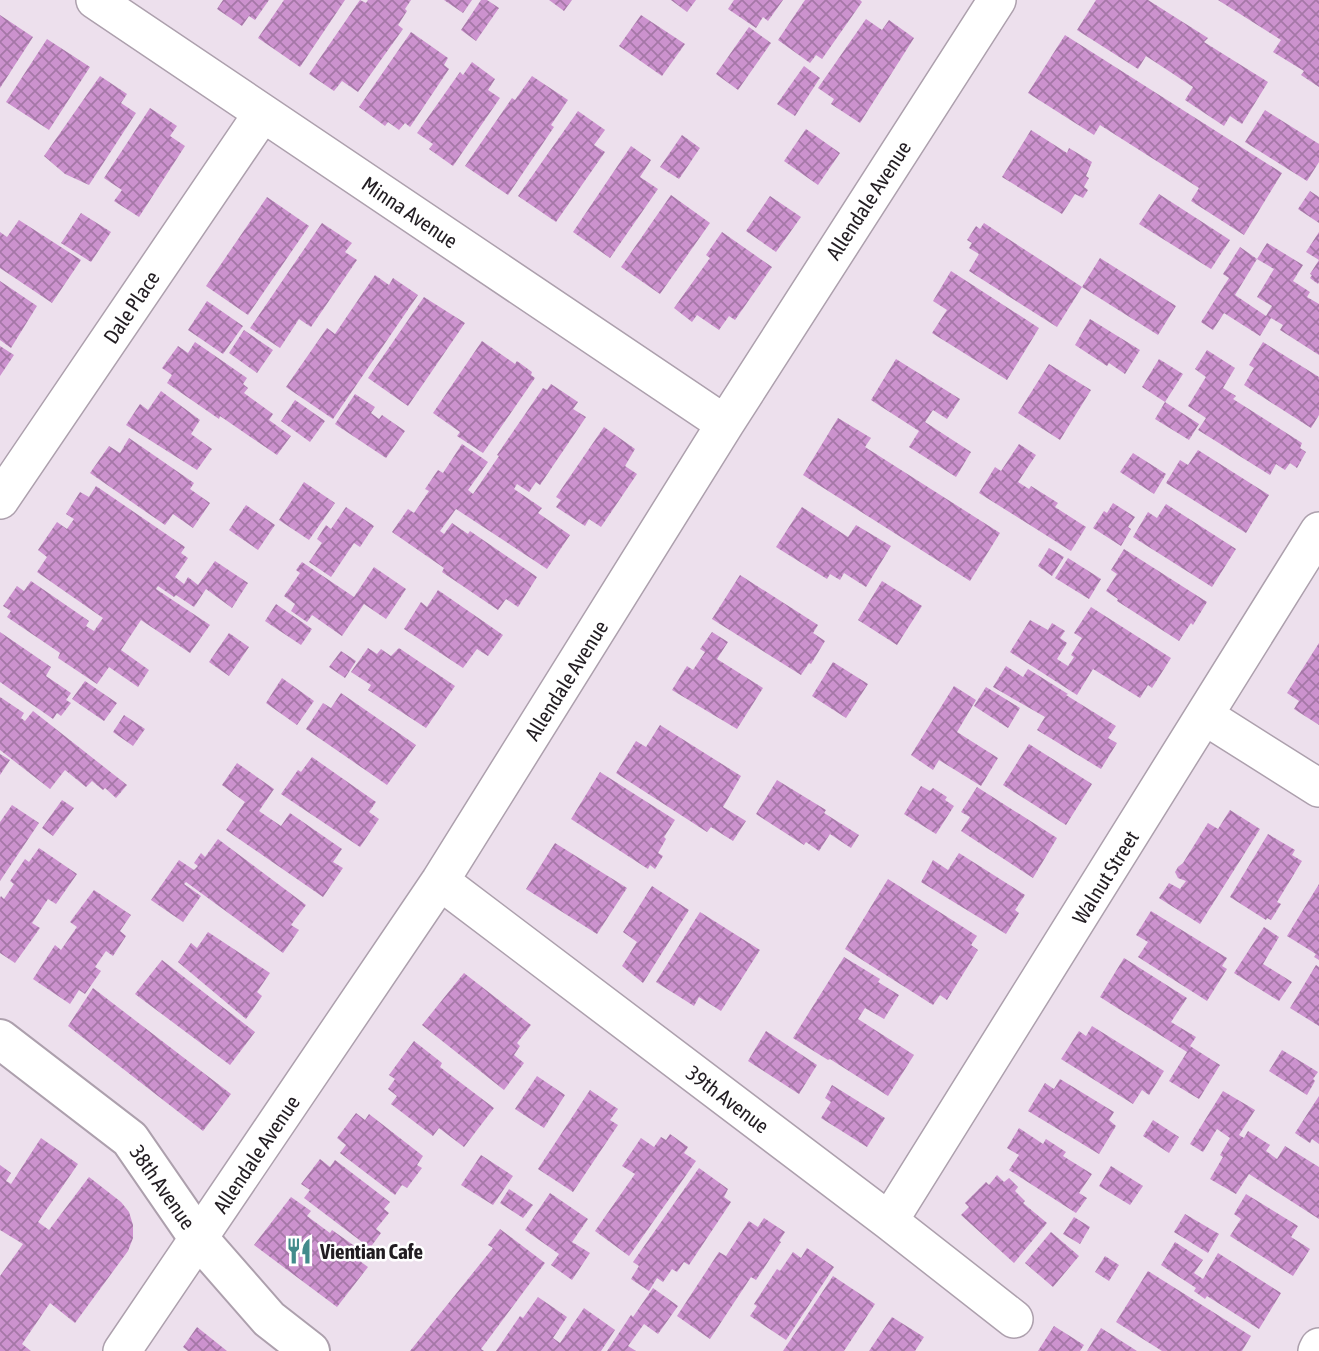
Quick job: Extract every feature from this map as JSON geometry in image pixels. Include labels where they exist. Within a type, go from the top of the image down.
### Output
[{"type":"street","name":"Minna Avenue","points":[[95,0],[725,424]]},
{"type":"street","name":"Allendale Avenue","points":[[122,1351],[440,881],[725,424],[997,0]]},
{"type":"street","name":"Dale Place","points":[[0,499],[262,114]]},
{"type":"street","name":"Walnut Street","points":[[889,1221],[1319,531]]},
{"type":"street","points":[[1205,716],[1319,788]]},
{"type":"street","name":"39th Avenue","points":[[440,881],[889,1221],[1014,1320]]},
{"type":"street","name":"38th Avenue","points":[[0,1039],[130,1139],[199,1239],[269,1319],[310,1351]]},
{"type":"building","points":[[223,0],[269,0],[255,20],[249,16],[242,26],[217,9]]},
{"type":"building","points":[[284,0],[345,0],[300,67],[258,38]]},
{"type":"building","points":[[360,0],[366,3],[368,0],[411,0],[398,25],[403,29],[358,92],[342,81],[334,91],[309,74]]},
{"type":"building","points":[[444,0],[472,0],[463,13]]},
{"type":"building","points":[[481,0],[487,0],[499,8],[476,41],[461,30]]},
{"type":"building","points":[[549,0],[572,0],[564,11]]},
{"type":"building","points":[[671,0],[696,0],[687,12]]},
{"type":"building","points":[[734,0],[783,0],[768,21],[763,17],[756,28],[728,9]]},
{"type":"building","points":[[805,0],[862,2],[822,59],[816,55],[810,63],[778,40]]},
{"type":"building","points":[[1096,0],[1148,0],[1208,38],[1204,42],[1268,82],[1242,124],[1230,116],[1224,126],[1185,100],[1193,87],[1146,56],[1138,69],[1077,30]]},
{"type":"building","points":[[1218,0],[1319,0],[1319,87],[1301,75],[1304,71],[1273,52],[1281,40]]},
{"type":"building","points":[[0,15],[33,37],[0,88]]},
{"type":"building","points":[[641,15],[685,44],[662,76],[619,46]]},
{"type":"building","points":[[866,19],[882,30],[889,20],[914,38],[860,123],[831,104],[834,99],[818,88]]},
{"type":"building","points":[[749,27],[771,43],[738,90],[716,74]]},
{"type":"building","points":[[411,32],[448,58],[444,65],[449,69],[410,127],[405,123],[399,130],[388,122],[385,126],[359,107]]},
{"type":"building","points":[[1065,35],[1282,173],[1244,235],[1191,201],[1199,188],[1100,125],[1094,135],[1028,93]]},
{"type":"building","points":[[47,39],[90,67],[49,130],[6,102]]},
{"type":"building","points":[[472,62],[495,79],[488,90],[500,98],[453,166],[429,149],[433,144],[417,133],[460,72],[463,75]]},
{"type":"building","points":[[804,66],[820,78],[795,116],[777,104]]},
{"type":"building","points":[[100,76],[127,94],[121,103],[136,113],[89,185],[65,174],[44,156]]},
{"type":"building","points":[[532,76],[568,100],[551,125],[554,127],[508,195],[465,166],[512,98],[515,100]]},
{"type":"building","points":[[150,108],[177,126],[170,136],[185,146],[139,217],[114,201],[122,190],[104,178]]},
{"type":"building","points":[[1265,110],[1319,144],[1319,162],[1307,181],[1245,142]]},
{"type":"building","points":[[578,111],[605,130],[594,145],[605,152],[556,222],[518,196]]},
{"type":"building","points":[[806,129],[840,153],[818,185],[784,161]]},
{"type":"building","points":[[1031,130],[1067,153],[1069,148],[1092,162],[1084,187],[1088,190],[1083,198],[1075,194],[1062,214],[1002,177]]},
{"type":"building","points":[[682,135],[700,148],[679,179],[660,167]]},
{"type":"building","points":[[631,146],[651,160],[640,177],[658,189],[610,258],[573,232]]},
{"type":"building","points":[[1310,191],[1319,197],[1319,223],[1298,209]]},
{"type":"building","points":[[1159,194],[1230,240],[1211,269],[1139,224]]},
{"type":"building","points":[[671,195],[710,223],[660,294],[621,267]]},
{"type":"building","points":[[770,196],[801,217],[776,252],[746,231]]},
{"type":"building","points":[[267,197],[309,226],[248,315],[206,286]]},
{"type":"building","points":[[81,213],[111,232],[91,262],[61,243]]},
{"type":"building","points":[[19,220],[81,260],[52,303],[0,268],[0,232],[7,237]]},
{"type":"building","points":[[322,223],[352,243],[345,252],[357,260],[311,327],[299,319],[280,348],[250,328]]},
{"type":"building","points":[[984,223],[1082,287],[1057,327],[969,271],[979,254],[969,248],[972,243],[967,240],[976,226],[980,229]]},
{"type":"building","points":[[722,232],[772,267],[735,320],[729,316],[719,330],[697,315],[692,322],[674,308],[710,258],[706,255]]},
{"type":"building","points":[[1319,232],[1319,260],[1306,252]]},
{"type":"building","points":[[1267,243],[1303,265],[1293,281],[1310,292],[1307,297],[1319,304],[1319,355],[1280,330],[1283,325],[1271,318],[1260,336],[1224,313],[1213,330],[1201,322],[1229,278],[1223,274],[1240,247],[1257,259]],"holes":[[[1257,259],[1274,269],[1257,297],[1272,306],[1266,316],[1235,295]]]},
{"type":"building","points":[[1100,258],[1176,306],[1158,335],[1082,287]]},
{"type":"building","points":[[1319,260],[1318,284],[1310,278],[1310,274]]},
{"type":"building","points":[[951,271],[1039,328],[1007,380],[932,333],[947,310],[933,301]]},
{"type":"building","points":[[375,275],[389,285],[393,278],[418,295],[333,419],[286,387],[327,328],[335,334]]},
{"type":"building","points":[[0,281],[37,306],[11,348],[0,340]]},
{"type":"building","points":[[424,297],[465,323],[408,406],[368,378]]},
{"type":"building","points":[[207,301],[243,326],[223,354],[188,330]]},
{"type":"building","points":[[1090,319],[1140,350],[1125,374],[1109,363],[1107,366],[1075,345]]},
{"type":"building","points":[[244,330],[273,350],[257,373],[229,353]]},
{"type":"building","points":[[482,341],[515,364],[517,361],[532,372],[531,375],[535,378],[483,453],[457,436],[460,432],[433,413]]},
{"type":"building","points":[[195,342],[247,378],[243,384],[248,388],[244,393],[273,414],[269,420],[291,436],[277,455],[167,383],[172,375],[162,368],[178,346],[188,353]]},
{"type":"building","points":[[1263,342],[1319,377],[1319,415],[1311,428],[1244,385],[1254,368],[1249,365]]},
{"type":"building","points":[[0,346],[14,355],[0,376]]},
{"type":"building","points":[[1207,350],[1235,368],[1223,388],[1236,396],[1233,399],[1302,443],[1300,448],[1306,452],[1297,468],[1290,463],[1285,470],[1276,464],[1270,475],[1198,430],[1206,418],[1188,406],[1206,377],[1195,369]]},
{"type":"building","points":[[896,359],[960,399],[947,419],[933,410],[925,422],[971,452],[956,477],[909,447],[919,431],[871,400]]},
{"type":"building","points":[[1159,359],[1183,374],[1165,402],[1142,387]]},
{"type":"building","points":[[1049,364],[1091,390],[1060,440],[1018,413]]},
{"type":"building","points":[[551,384],[578,402],[573,409],[586,417],[540,485],[536,482],[529,492],[517,484],[514,489],[542,508],[538,513],[570,535],[547,569],[456,509],[440,531],[444,534],[452,523],[468,534],[470,531],[537,577],[518,607],[506,599],[498,610],[442,572],[444,568],[392,532],[408,509],[414,513],[429,491],[425,489],[438,470],[443,473],[462,444],[488,462],[468,490],[473,494],[543,388],[547,390]]},
{"type":"building","points":[[161,391],[200,420],[191,434],[212,449],[197,470],[126,425],[140,404],[148,410]]},
{"type":"building","points":[[355,394],[375,407],[371,413],[379,419],[382,415],[405,431],[386,458],[335,424]]},
{"type":"building","points":[[295,400],[325,421],[310,442],[281,421]]},
{"type":"building","points":[[1165,402],[1199,424],[1189,440],[1155,419]]},
{"type":"building","points":[[838,418],[871,438],[865,447],[1000,533],[970,581],[803,475]]},
{"type":"building","points":[[604,427],[635,449],[625,466],[637,474],[601,527],[589,519],[585,526],[556,507],[561,500],[556,497]]},
{"type":"building","points":[[129,438],[194,483],[190,489],[210,503],[193,528],[173,514],[165,525],[90,473],[109,446],[120,453]]},
{"type":"building","points":[[1019,444],[1036,455],[1018,482],[1029,489],[1031,486],[1058,503],[1055,507],[1086,527],[1071,551],[979,493],[995,467],[1001,471]]},
{"type":"building","points":[[1198,450],[1269,495],[1246,533],[1166,483],[1180,460],[1188,465]]},
{"type":"building","points":[[1133,453],[1166,474],[1154,494],[1120,472]]},
{"type":"building","points":[[304,482],[335,503],[309,540],[279,520]]},
{"type":"building","points":[[96,486],[185,547],[181,553],[188,558],[175,577],[184,584],[188,577],[198,585],[215,561],[248,583],[232,608],[206,589],[194,607],[158,586],[156,589],[210,625],[190,653],[141,620],[121,650],[149,670],[138,687],[109,667],[97,684],[58,658],[60,653],[7,617],[11,611],[3,606],[17,586],[24,591],[31,581],[89,621],[86,626],[94,631],[103,618],[37,572],[47,557],[38,550],[57,522],[67,529],[74,519],[66,514],[80,492],[89,497]]},
{"type":"building","points":[[1113,503],[1135,517],[1121,546],[1093,528]]},
{"type":"building","points":[[1166,504],[1236,549],[1212,587],[1133,537],[1148,512],[1157,518]]},
{"type":"building","points":[[246,505],[275,525],[258,550],[229,530]]},
{"type":"building","points":[[346,507],[374,526],[360,547],[354,543],[331,577],[309,562],[322,543],[317,539],[326,525],[331,529]]},
{"type":"building","points":[[802,507],[848,537],[856,525],[891,546],[866,587],[844,573],[840,580],[830,574],[827,579],[776,547]]},
{"type":"building","points":[[1049,548],[1064,557],[1052,576],[1038,566]]},
{"type":"building","points":[[1124,549],[1207,602],[1179,641],[1106,591],[1117,574],[1111,570]]},
{"type":"building","points":[[1068,558],[1101,579],[1089,599],[1055,578]]},
{"type":"building","points":[[302,562],[354,597],[374,567],[406,589],[386,619],[364,604],[342,636],[312,615],[307,622],[291,611],[295,604],[284,596],[300,573],[296,570]]},
{"type":"building","points":[[740,575],[818,625],[813,633],[825,641],[801,675],[712,619]]},
{"type":"building","points":[[882,581],[922,606],[897,645],[858,620]]},
{"type":"building","points":[[438,590],[503,635],[488,656],[477,649],[463,668],[404,629],[421,602],[427,607]]},
{"type":"building","points":[[276,604],[312,629],[301,645],[265,621]]},
{"type":"building","points":[[1091,607],[1171,658],[1152,688],[1148,685],[1140,698],[1093,669],[1077,695],[1010,652],[1030,620],[1048,630],[1052,623],[1065,631],[1060,638],[1067,643],[1057,659],[1068,666],[1074,657],[1071,655],[1082,638],[1074,633]]},
{"type":"building","points":[[0,632],[51,667],[46,676],[71,693],[66,700],[71,703],[61,716],[57,713],[53,719],[0,682]]},
{"type":"building","points":[[712,632],[728,642],[717,659],[763,688],[737,729],[672,690],[687,666],[693,670],[705,652],[700,649]]},
{"type":"building","points":[[229,633],[249,647],[229,676],[209,662]]},
{"type":"building","points":[[1319,643],[1319,725],[1294,709],[1299,701],[1287,693]]},
{"type":"building","points":[[368,648],[377,654],[381,649],[391,656],[399,648],[455,686],[426,728],[368,690],[371,685],[351,672]]},
{"type":"building","points":[[341,651],[356,661],[345,678],[329,667]]},
{"type":"building","points":[[833,662],[868,684],[846,718],[812,696]]},
{"type":"building","points":[[1006,666],[1023,677],[1028,669],[1116,726],[1108,738],[1117,743],[1101,769],[1037,730],[1045,717],[993,687]]},
{"type":"building","points":[[282,678],[314,701],[297,725],[266,703]]},
{"type":"building","points":[[85,681],[117,703],[104,721],[72,699]]},
{"type":"building","points":[[954,686],[976,700],[957,732],[998,758],[981,786],[939,760],[933,770],[911,755]]},
{"type":"building","points":[[986,687],[1020,708],[1008,728],[974,706]]},
{"type":"building","points":[[341,693],[416,745],[387,785],[306,729],[323,703],[331,708]]},
{"type":"building","points":[[0,697],[24,713],[21,718],[25,721],[33,711],[127,785],[116,798],[92,781],[86,787],[65,770],[50,789],[0,750]]},
{"type":"building","points":[[124,715],[145,729],[133,746],[113,732]]},
{"type":"building","points":[[660,725],[741,776],[723,807],[746,821],[733,841],[711,827],[707,832],[616,773],[636,741],[646,747]]},
{"type":"building","points":[[1029,744],[1092,784],[1066,825],[1003,785]]},
{"type":"building","points":[[0,754],[10,760],[0,775]]},
{"type":"building","points":[[312,757],[376,802],[369,812],[379,819],[360,847],[281,794],[298,770],[301,772]]},
{"type":"building","points":[[237,763],[274,789],[259,811],[281,826],[290,813],[342,849],[333,862],[343,868],[323,897],[226,830],[245,802],[222,785]]},
{"type":"building","points":[[600,772],[675,820],[664,837],[666,839],[658,853],[663,856],[655,869],[650,865],[648,869],[571,819]]},
{"type":"building","points":[[777,780],[826,810],[824,813],[859,835],[851,848],[830,834],[819,851],[806,842],[804,845],[756,814]]},
{"type":"building","points":[[921,786],[930,791],[933,788],[947,797],[945,800],[954,806],[936,834],[904,814]]},
{"type":"building","points":[[977,787],[1057,838],[1033,878],[961,831],[970,817],[961,812]]},
{"type":"building","points":[[62,800],[74,808],[53,836],[42,828]]},
{"type":"building","points":[[12,805],[39,823],[0,881],[0,822]]},
{"type":"building","points":[[1230,810],[1260,829],[1200,924],[1159,898],[1169,883],[1180,889],[1186,881],[1178,878],[1175,872],[1178,867],[1208,823],[1218,829]]},
{"type":"building","points":[[1268,834],[1295,850],[1292,855],[1302,861],[1277,902],[1281,904],[1271,920],[1266,920],[1230,897]]},
{"type":"building","points":[[218,839],[306,905],[291,925],[299,930],[283,953],[186,882],[184,884],[201,896],[183,922],[151,900],[179,860],[194,870],[198,866],[194,863],[201,853],[205,857]]},
{"type":"building","points":[[555,843],[627,888],[597,934],[526,889]]},
{"type":"building","points":[[39,848],[77,874],[56,904],[48,899],[32,923],[40,928],[15,963],[0,953],[0,898],[1,896],[4,899],[14,884],[10,881],[25,859],[29,862]]},
{"type":"building","points":[[959,853],[1025,895],[1015,910],[1019,913],[1006,934],[921,882],[933,860],[948,870]]},
{"type":"building","points":[[888,879],[977,936],[971,945],[978,950],[947,1000],[940,995],[933,1005],[845,949]]},
{"type":"building","points":[[1319,884],[1319,960],[1314,957],[1316,954],[1287,936]]},
{"type":"building","points":[[652,886],[689,910],[643,983],[622,966],[637,942],[623,932]]},
{"type":"building","points":[[94,890],[131,915],[120,931],[126,936],[113,956],[106,951],[95,967],[101,971],[85,994],[79,990],[70,1004],[33,979],[55,945],[61,950],[77,927],[70,922]]},
{"type":"building","points":[[1151,911],[1227,958],[1222,966],[1227,969],[1207,1001],[1138,957],[1148,942],[1136,935]]},
{"type":"building","points":[[700,912],[760,950],[721,1011],[699,997],[694,1006],[656,982]]},
{"type":"building","points":[[1264,927],[1279,937],[1263,964],[1292,982],[1279,1001],[1234,973]]},
{"type":"building","points":[[208,932],[270,973],[257,992],[262,996],[246,1019],[178,962],[191,943],[197,948]]},
{"type":"building","points":[[844,957],[880,979],[878,982],[899,995],[884,1019],[865,1008],[858,1019],[914,1055],[888,1096],[793,1038]]},
{"type":"building","points":[[1124,958],[1187,998],[1171,1022],[1196,1037],[1190,1046],[1220,1065],[1199,1099],[1169,1081],[1187,1052],[1100,997]]},
{"type":"building","points":[[162,960],[255,1032],[230,1065],[135,994]]},
{"type":"building","points":[[1316,965],[1319,967],[1319,1026],[1290,1008]]},
{"type":"building","points":[[464,973],[531,1025],[517,1043],[520,1046],[514,1055],[524,1063],[504,1090],[422,1025]]},
{"type":"building","points":[[93,988],[231,1094],[203,1131],[68,1026]]},
{"type":"building","points":[[1092,1026],[1164,1071],[1149,1095],[1142,1090],[1133,1104],[1061,1059],[1079,1031],[1086,1036]]},
{"type":"building","points":[[766,1031],[817,1065],[799,1094],[748,1061]]},
{"type":"building","points":[[414,1041],[442,1063],[440,1067],[494,1108],[464,1147],[439,1128],[433,1136],[391,1104],[397,1096],[388,1089],[395,1079],[389,1075]]},
{"type":"building","points":[[1282,1050],[1318,1072],[1307,1095],[1269,1071]]},
{"type":"building","points":[[537,1076],[565,1095],[544,1128],[515,1109]]},
{"type":"building","points":[[1060,1079],[1114,1112],[1109,1120],[1116,1126],[1099,1154],[1028,1111],[1045,1083],[1054,1089]]},
{"type":"building","points":[[832,1085],[885,1118],[867,1147],[821,1118],[831,1102],[825,1098]]},
{"type":"building","points":[[590,1090],[618,1109],[610,1120],[618,1125],[573,1192],[538,1169]]},
{"type":"building","points":[[1223,1091],[1255,1110],[1239,1135],[1244,1138],[1248,1131],[1270,1145],[1266,1151],[1277,1159],[1285,1146],[1319,1167],[1319,1219],[1249,1174],[1236,1194],[1210,1179],[1230,1138],[1217,1129],[1203,1152],[1190,1144]]},
{"type":"building","points":[[1319,1096],[1319,1144],[1312,1139],[1310,1143],[1295,1133]]},
{"type":"building","points":[[356,1113],[365,1120],[369,1114],[423,1156],[417,1165],[422,1168],[407,1188],[402,1185],[395,1195],[340,1153],[346,1145],[337,1138]]},
{"type":"building","points":[[1153,1120],[1179,1137],[1169,1153],[1143,1136]]},
{"type":"building","points":[[1019,1128],[1043,1144],[1046,1139],[1066,1152],[1063,1156],[1092,1174],[1079,1193],[1087,1198],[1076,1213],[1009,1170],[1019,1155],[1007,1148]]},
{"type":"building","points":[[670,1134],[688,1147],[684,1153],[696,1161],[629,1256],[595,1231],[635,1174],[622,1166],[641,1138],[654,1147],[661,1137],[666,1140]]},
{"type":"building","points":[[41,1138],[78,1164],[38,1222],[49,1230],[89,1177],[121,1202],[129,1212],[133,1238],[128,1251],[75,1323],[50,1303],[22,1344],[31,1351],[0,1351],[0,1276],[23,1244],[0,1230],[0,1165],[11,1173],[6,1181],[11,1184]]},
{"type":"building","points":[[481,1155],[513,1176],[493,1205],[461,1185]]},
{"type":"building","points":[[320,1159],[330,1167],[335,1160],[390,1202],[384,1209],[389,1213],[376,1229],[381,1233],[370,1248],[304,1198],[310,1190],[301,1184]]},
{"type":"building","points":[[1111,1166],[1143,1186],[1130,1205],[1099,1186]]},
{"type":"building","points":[[699,1168],[728,1189],[724,1197],[731,1202],[689,1265],[684,1262],[677,1272],[672,1269],[663,1282],[657,1278],[649,1291],[631,1279],[639,1266],[633,1262]]},
{"type":"building","points":[[997,1175],[1004,1182],[1009,1178],[1018,1187],[1015,1191],[1025,1201],[1023,1203],[1047,1223],[1014,1263],[961,1215],[969,1207],[965,1203],[986,1182],[989,1185]]},
{"type":"building","points":[[509,1189],[533,1205],[523,1218],[500,1203]]},
{"type":"building","points":[[550,1193],[588,1219],[572,1242],[590,1253],[572,1280],[551,1265],[559,1254],[525,1230]]},
{"type":"building","points":[[1246,1194],[1298,1226],[1291,1237],[1310,1249],[1293,1276],[1230,1236],[1241,1219],[1234,1214]]},
{"type":"building","points":[[291,1197],[311,1211],[307,1216],[363,1252],[357,1259],[368,1267],[337,1307],[254,1245]]},
{"type":"building","points":[[1185,1214],[1219,1234],[1208,1253],[1174,1232]]},
{"type":"building","points":[[1074,1217],[1090,1227],[1080,1244],[1063,1234]]},
{"type":"building","points":[[764,1218],[785,1232],[779,1241],[781,1242],[756,1280],[751,1277],[710,1339],[677,1316],[719,1252],[726,1256],[749,1221],[758,1227]]},
{"type":"building","points":[[500,1229],[545,1263],[481,1349],[484,1351],[410,1351],[493,1248],[488,1245]]},
{"type":"building","points":[[1051,1232],[1079,1256],[1053,1287],[1025,1263]]},
{"type":"building","points":[[1175,1242],[1203,1260],[1194,1273],[1203,1279],[1218,1253],[1281,1293],[1259,1329],[1207,1296],[1205,1299],[1194,1291],[1196,1288],[1161,1265]]},
{"type":"building","points":[[807,1248],[834,1267],[786,1340],[750,1316],[757,1306],[754,1304],[777,1269],[780,1271],[793,1252],[801,1258]]},
{"type":"building","points":[[1105,1256],[1119,1265],[1109,1281],[1095,1272]]},
{"type":"building","points":[[1148,1271],[1251,1336],[1242,1351],[1162,1351],[1116,1322]]},
{"type":"building","points":[[833,1276],[875,1304],[844,1351],[783,1351]]},
{"type":"building","points":[[653,1288],[678,1306],[658,1334],[644,1324],[628,1346],[636,1351],[607,1351],[631,1315],[633,1317]]},
{"type":"building","points":[[538,1297],[567,1317],[553,1338],[560,1343],[584,1308],[615,1330],[601,1351],[496,1351],[520,1316],[523,1318]]},
{"type":"building","points":[[892,1317],[924,1337],[915,1351],[869,1351]]},
{"type":"building","points":[[1054,1326],[1084,1345],[1080,1351],[1038,1351]]},
{"type":"building","points":[[197,1327],[227,1351],[188,1351],[183,1347]]},
{"type":"building","points":[[1101,1328],[1137,1351],[1087,1351]]},
{"type":"place","name":"Vientian Cafe","points":[[299,1251]]}]
